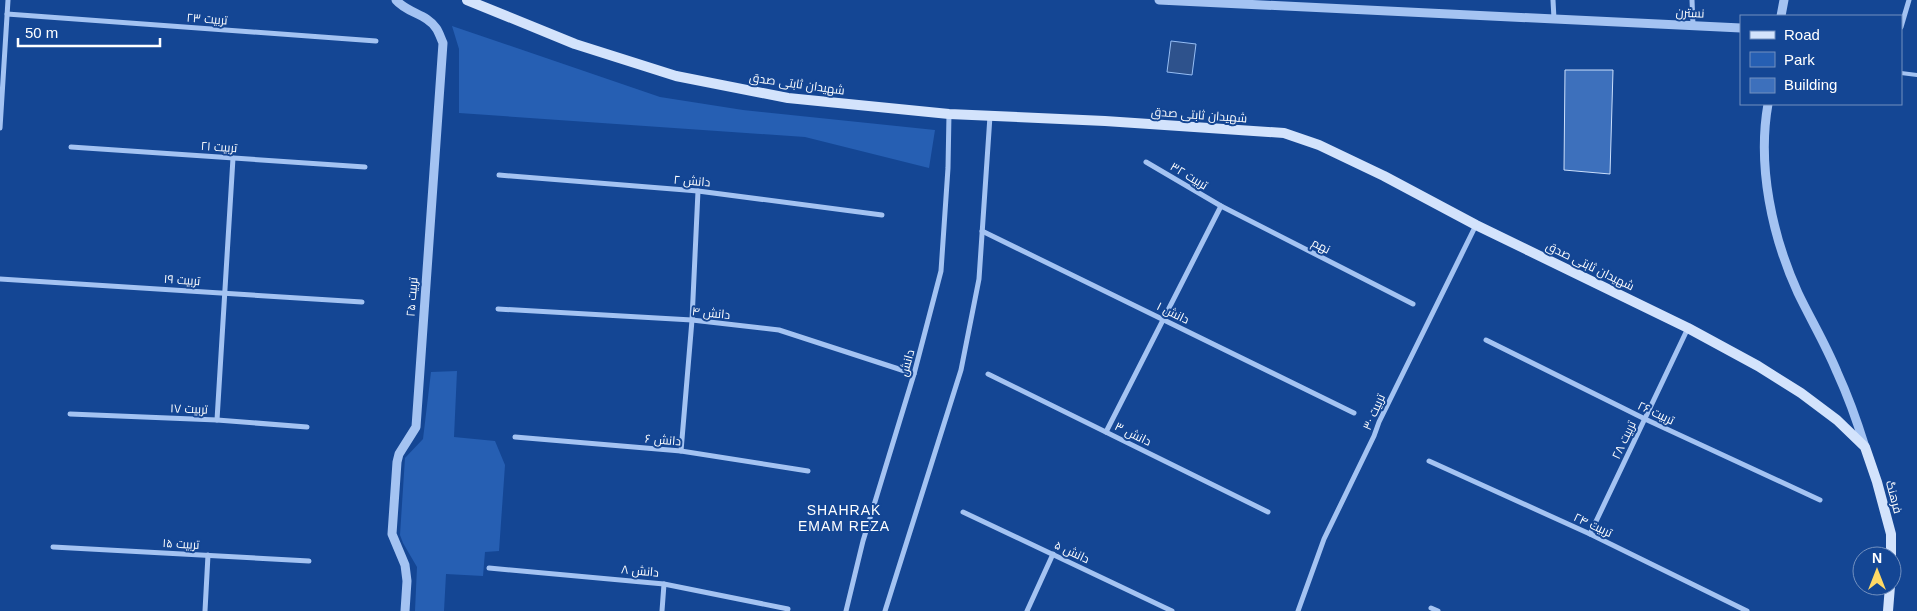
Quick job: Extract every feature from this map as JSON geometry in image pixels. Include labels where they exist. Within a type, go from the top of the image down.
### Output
[{"type":"main road","name":"شهیدان ثابتی صدق","points":[[466,0],[575,44],[676,76],[788,98],[949,114],[1105,121],[1284,133],[1344,156],[1476,225],[1688,328],[1758,366],[1801,393],[1837,420],[1865,447]]},
{"type":"main road","name":"فرهنگ","points":[[1865,447],[1891,534],[1891,546]]},
{"type":"main road","points":[[1888,611],[1889,596]]},
{"type":"street","points":[[0,128],[8,0]]},
{"type":"street","name":"تربیت ۲۵","points":[[396,0],[402,7],[423,17],[436,27],[443,43],[416,427],[399,454],[397,462],[392,534],[404,564],[407,581],[405,611]]},
{"type":"street","name":"نسترن","points":[[1159,0],[1287,4],[1740,28]]},
{"type":"street","points":[[1554,0],[1554,19]]},
{"type":"street","points":[[1692,0],[1693,25]]},
{"type":"street","points":[[1781,15],[1784,0]]},
{"type":"street","points":[[1902,24],[1909,0]]},
{"type":"street","name":"تربیت ۲۳","points":[[7,14],[376,40]]},
{"type":"street","points":[[1768,105],[1764,155],[1769,192],[1778,233],[1798,292],[1837,371],[1854,412],[1865,447]]},
{"type":"street","name":"دانش","points":[[846,611],[863,540],[914,374],[941,271],[948,168],[949,114]]},
{"type":"street","points":[[886,611],[961,370],[979,279],[990,116]]},
{"type":"street","name":"تربیت ۲۱","points":[[71,147],[365,167]]},
{"type":"street","points":[[217,420],[233,158]]},
{"type":"street","name":"تربیت ۳۲","points":[[1146,162],[1221,206]]},
{"type":"street","name":"دانش ۲","points":[[499,175],[698,191],[882,215]]},
{"type":"street","points":[[681,451],[692,320],[698,191]]},
{"type":"street","points":[[1106,432],[1221,206]]},
{"type":"street","name":"نهم","points":[[1221,206],[1413,304]]},
{"type":"street","name":"تربیت ۳۰","points":[[1298,611],[1324,539],[1374,436],[1378,422],[1476,225]]},
{"type":"street","name":"دانش ۱","points":[[982,231],[1354,413]]},
{"type":"street","name":"تربیت ۱۹","points":[[0,279],[362,302]]},
{"type":"street","name":"دانش ۴","points":[[498,309],[692,320],[779,330],[914,374]]},
{"type":"street","name":"تربیت ۲۸","points":[[1590,534],[1688,328]]},
{"type":"street","name":"تربیت ۲۶","points":[[1486,340],[1644,419],[1820,500]]},
{"type":"street","name":"دانش ۳","points":[[988,374],[1268,512]]},
{"type":"street","name":"تربیت ۱۷","points":[[70,414],[217,420],[307,427]]},
{"type":"street","name":"دانش ۶","points":[[515,437],[681,451],[808,471]]},
{"type":"street","name":"تربیت ۲۴","points":[[1429,462],[1590,534],[1747,611]]},
{"type":"street","name":"دانش ۵","points":[[963,512],[1172,611]]},
{"type":"street","name":"تربیت ۱۵","points":[[53,547],[309,561]]},
{"type":"street","points":[[1027,611],[1053,554]]},
{"type":"street","points":[[205,611],[208,555]]},
{"type":"street","name":"دانش ۸","points":[[489,568],[664,584],[788,610]]},
{"type":"street","points":[[662,611],[664,584]]},
{"type":"street","points":[[1431,608],[1438,611]]},
{"type":"lane","points":[[1902,73],[1917,75]]},
{"type":"green space","points":[[452,26],[660,97],[743,110],[935,130],[929,168],[805,137],[459,113],[459,49]]},
{"type":"green space","points":[[457,371],[454,437],[495,441],[505,465],[499,551],[485,552],[483,576],[446,574],[444,611],[415,611],[417,567],[400,535],[405,458],[423,439],[431,372]]},
{"type":"shaded area","points":[[1171,41],[1196,44],[1192,75],[1167,72]]},
{"type":"building","points":[[1565,70],[1613,70],[1610,174],[1564,170]]},
{"type":"district","name":"SHAHRAK EMAM REZA","points":[[844,518]]}]
